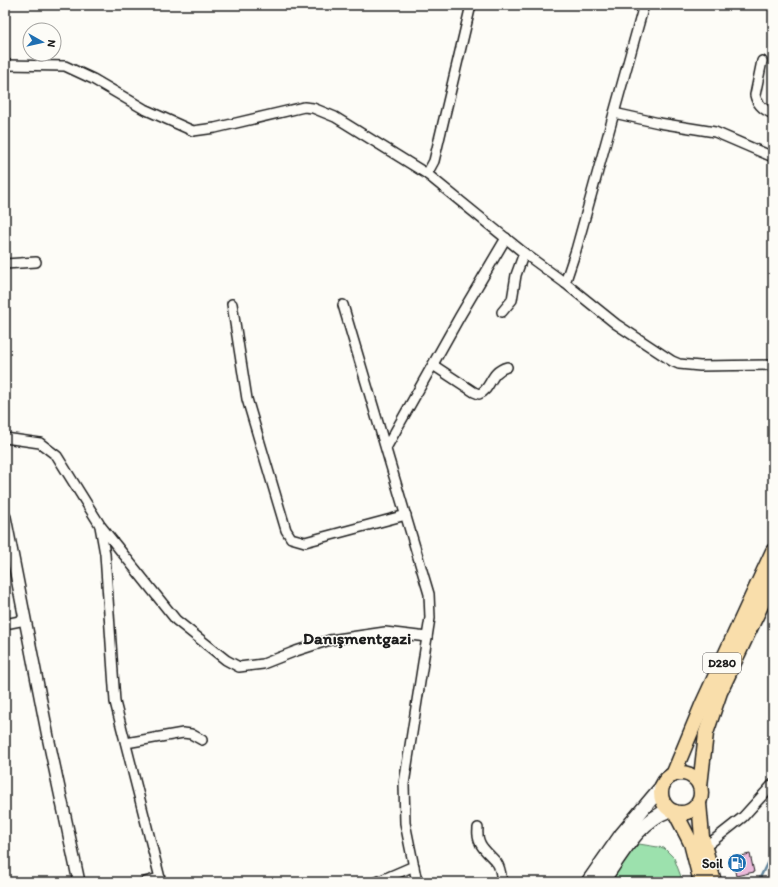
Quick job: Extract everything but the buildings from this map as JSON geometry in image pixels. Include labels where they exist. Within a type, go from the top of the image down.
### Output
[{"type":"main road","name":"D280","points":[[702,882],[691,843],[672,811],[663,801],[661,790],[668,780],[773,551]]},
{"type":"main road","name":"D280","points":[[714,882],[704,847],[699,802],[701,797],[700,786],[706,733],[720,692],[773,580]]},
{"type":"main road","points":[[588,882],[621,835],[668,780],[686,774],[696,780],[700,786]]},
{"type":"main road","points":[[602,882],[643,825],[659,814],[672,811],[686,813],[699,802]]},
{"type":"street","points":[[427,174],[434,161],[471,5]]},
{"type":"street","points":[[565,283],[644,5]]},
{"type":"street","points":[[762,60],[755,95],[756,100],[760,106],[773,114]]},
{"type":"street","points":[[5,64],[65,66],[93,79],[144,109],[193,131],[215,128],[304,107],[313,108],[335,117],[427,174],[524,253],[565,283],[616,324],[666,358],[679,364],[700,366],[773,365]]},
{"type":"street","points":[[614,113],[715,132],[773,157]]},
{"type":"street","points":[[386,448],[432,365],[506,238]]},
{"type":"street","points":[[502,312],[512,300],[516,275],[524,253]]},
{"type":"street","points":[[5,264],[36,262]]},
{"type":"street","points":[[232,304],[247,399],[286,530],[291,538],[305,542],[406,515]]},
{"type":"street","points":[[343,306],[429,594],[430,618],[404,784],[405,823],[417,882]]},
{"type":"street","points":[[432,365],[479,394],[484,391],[497,371],[507,367]]},
{"type":"street","points":[[5,438],[40,443],[57,456],[100,526],[176,620],[226,660],[239,667],[263,664],[330,640],[385,632],[427,638]]},
{"type":"street","points":[[5,517],[79,882]]},
{"type":"street","points":[[100,526],[105,554],[110,658],[115,702],[160,880],[145,882]]},
{"type":"street","points":[[5,624],[25,620]]},
{"type":"street","points":[[126,743],[183,733],[197,736],[202,740]]},
{"type":"street","points":[[704,847],[743,817],[773,784]]},
{"type":"street","points":[[478,828],[482,848],[497,864],[502,882]]},
{"type":"street","points":[[377,882],[414,866]]},
{"type":"green space","points":[[639,844],[664,848],[674,858],[683,882],[607,882],[621,861]]},
{"type":"waterway","points":[[758,882],[773,851]]},
{"type":"place","name":"Soil","points":[[737,863]]},
{"type":"district","name":"Danışmentgazi","points":[[357,638]]}]
